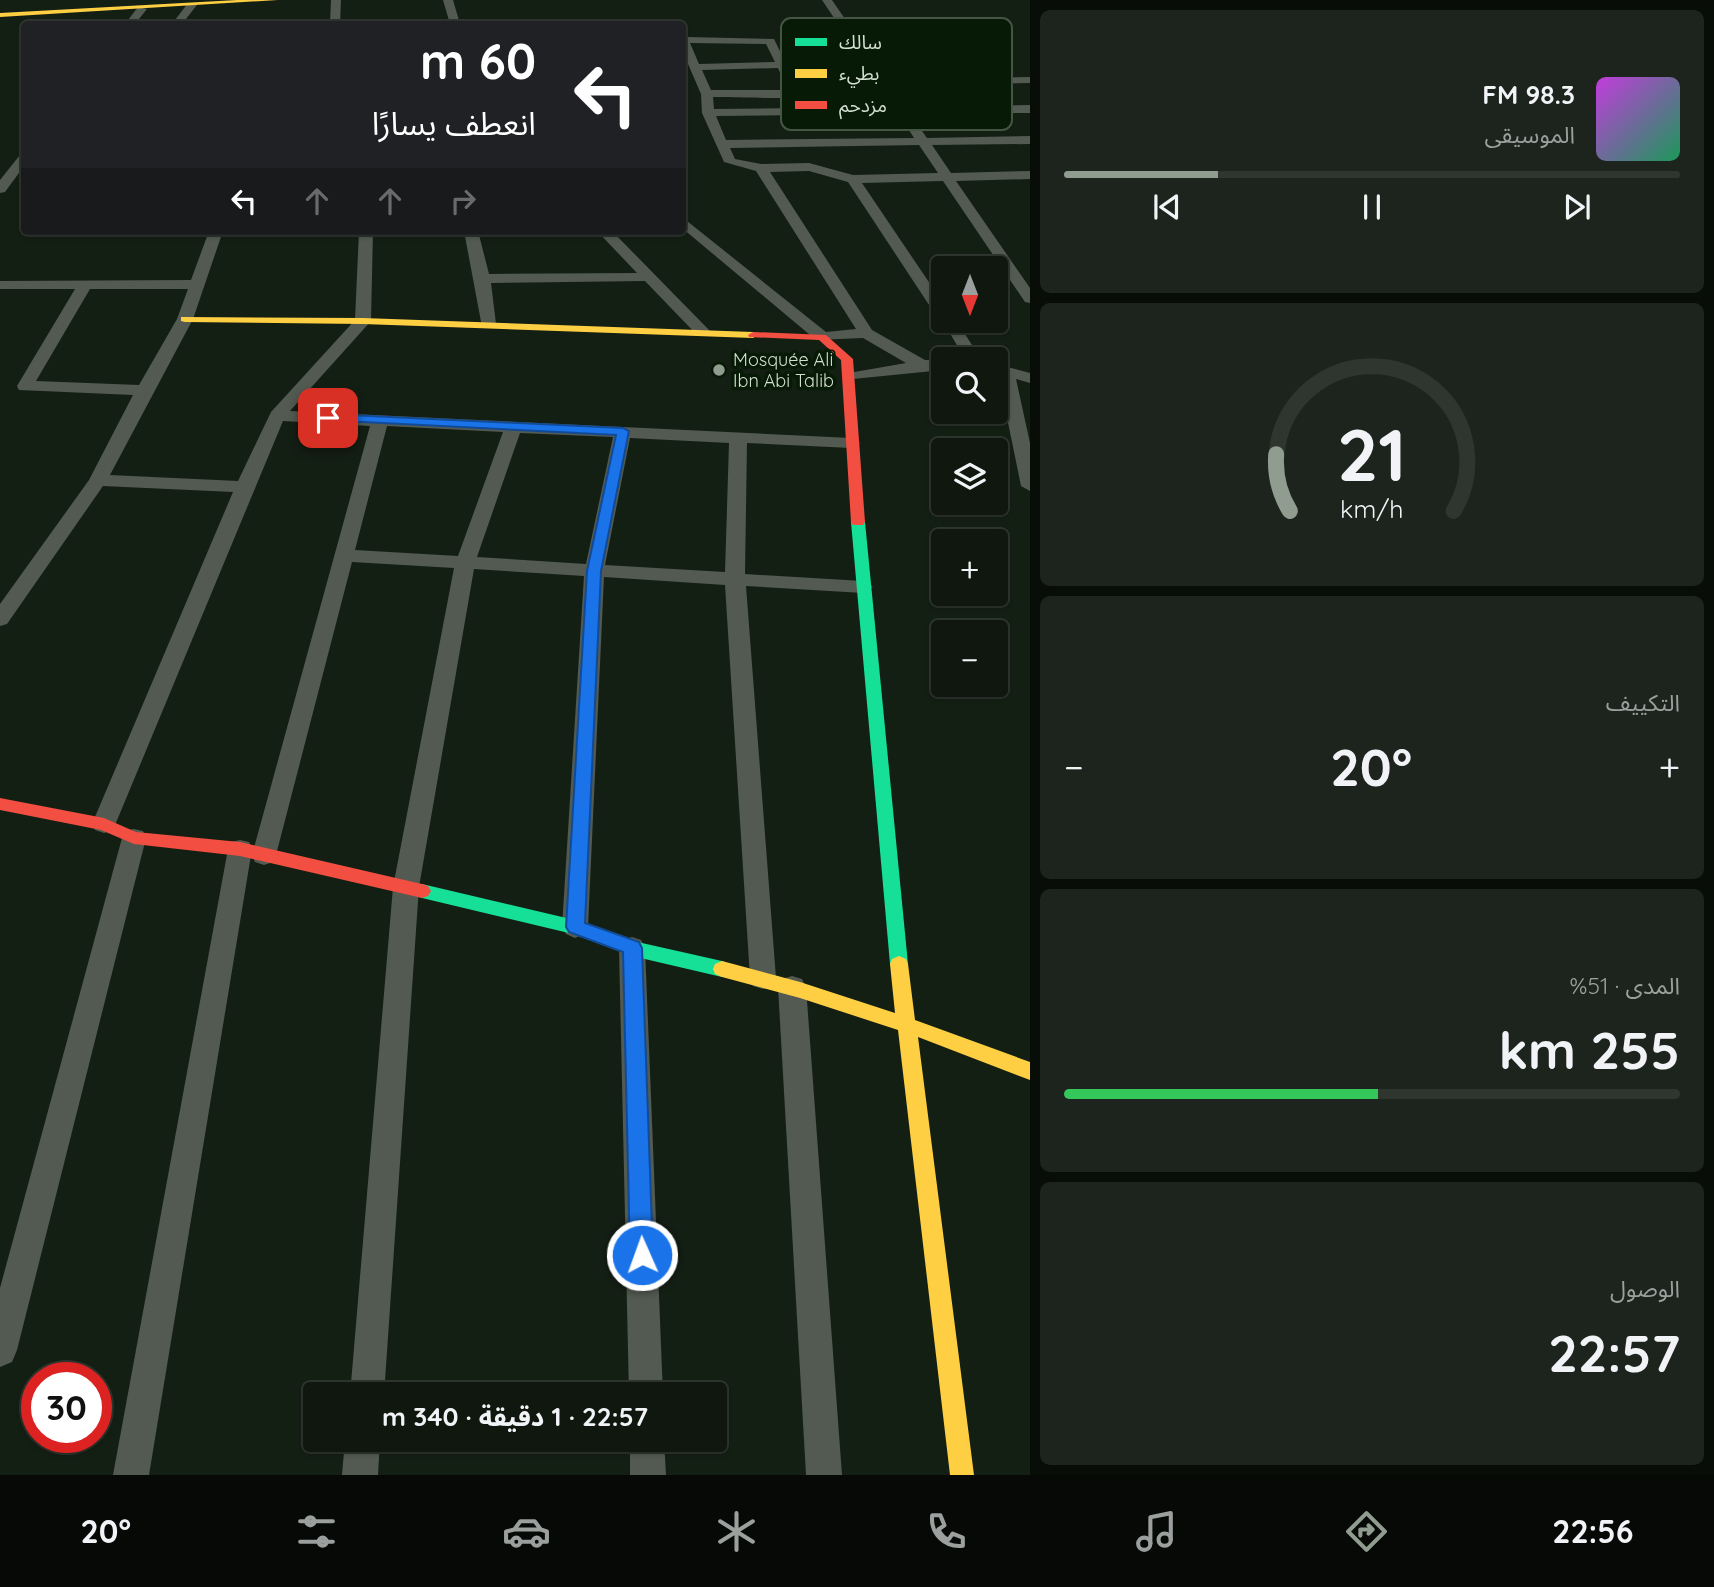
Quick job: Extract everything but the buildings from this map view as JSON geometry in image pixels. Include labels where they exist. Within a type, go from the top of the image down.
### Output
[{"type":"street","points":[[0,15],[275,0]]},
{"type":"street","points":[[335,21],[336,0]]},
{"type":"street","points":[[448,0],[454,21]]},
{"type":"street","points":[[827,0],[839,18]]},
{"type":"street","points":[[179,21],[192,5]]},
{"type":"street","points":[[132,21],[142,9]]},
{"type":"street","points":[[686,38],[769,41],[781,63]]},
{"type":"street","points":[[686,43],[708,113],[730,162],[761,168],[809,167],[853,179],[1030,175]]},
{"type":"street","points":[[695,66],[781,65]]},
{"type":"street","points":[[1012,80],[1030,80]]},
{"type":"street","points":[[702,92],[781,93]]},
{"type":"street","points":[[1012,109],[1030,109]]},
{"type":"street","points":[[708,113],[781,112]]},
{"type":"street","points":[[916,130],[1030,299]]},
{"type":"street","points":[[723,144],[1030,140]]},
{"type":"street","points":[[0,189],[21,162]]},
{"type":"street","points":[[761,168],[866,333],[922,365]]},
{"type":"street","points":[[853,179],[931,296]]},
{"type":"street","points":[[686,224],[847,359],[863,587],[905,1024],[962,1475]]},
{"type":"street","points":[[0,619],[98,480],[144,390],[185,319],[215,235]]},
{"type":"street","points":[[104,824],[244,487],[277,416],[363,321],[366,235]]},
{"type":"street","points":[[472,235],[484,279],[488,324]]},
{"type":"street","points":[[608,235],[702,332]]},
{"type":"street","points":[[484,279],[647,277]]},
{"type":"street","points":[[0,285],[197,284]]},
{"type":"street","points":[[84,286],[25,386],[144,390]]},
{"type":"street","points":[[185,319],[488,324],[822,337],[866,333]]},
{"type":"street","points":[[849,377],[931,365]]},
{"type":"street","points":[[1008,372],[1030,378]]},
{"type":"street","points":[[1008,398],[1030,486]]},
{"type":"street","points":[[277,416],[851,443]]},
{"type":"street","points":[[131,1475],[252,852],[380,420]]},
{"type":"street","points":[[368,1382],[406,887],[465,563],[513,428]]},
{"type":"street","points":[[575,927],[594,571],[623,431]]},
{"type":"street","points":[[738,437],[735,579],[778,982],[824,1475]]},
{"type":"street","points":[[98,480],[244,487]]},
{"type":"street","points":[[342,555],[863,587]]},
{"type":"street","points":[[0,804],[104,824],[134,838],[252,852],[575,927],[632,948],[778,982],[905,1024],[1030,1071]]},
{"type":"street","points":[[0,1350],[134,838]]},
{"type":"street","points":[[632,948],[646,1382]]},
{"type":"street","points":[[360,1475],[362,1452]]},
{"type":"street","points":[[647,1452],[648,1475]]},
{"type":"traffic: fast","points":[[858,522],[899,964]]},
{"type":"traffic: fast","points":[[422,891],[575,927],[632,948],[722,969]]},
{"type":"traffic: slow","points":[[0,15],[275,0]]},
{"type":"traffic: slow","points":[[185,319],[363,321],[753,335]]},
{"type":"traffic: slow","points":[[899,964],[962,1475]]},
{"type":"traffic: slow","points":[[722,969],[839,1002],[1030,1071]]},
{"type":"traffic: jam","points":[[753,335],[822,337],[847,359],[858,522]]},
{"type":"traffic: jam","points":[[0,804],[104,824],[134,838],[240,849],[422,891]]},
{"type":"place","name":"Mosquée Ali Ibn Abi Talib","points":[[719,370]]},
{"type":"route","points":[[328,418],[623,431],[594,571],[575,927],[632,948],[642,1255]]}]
